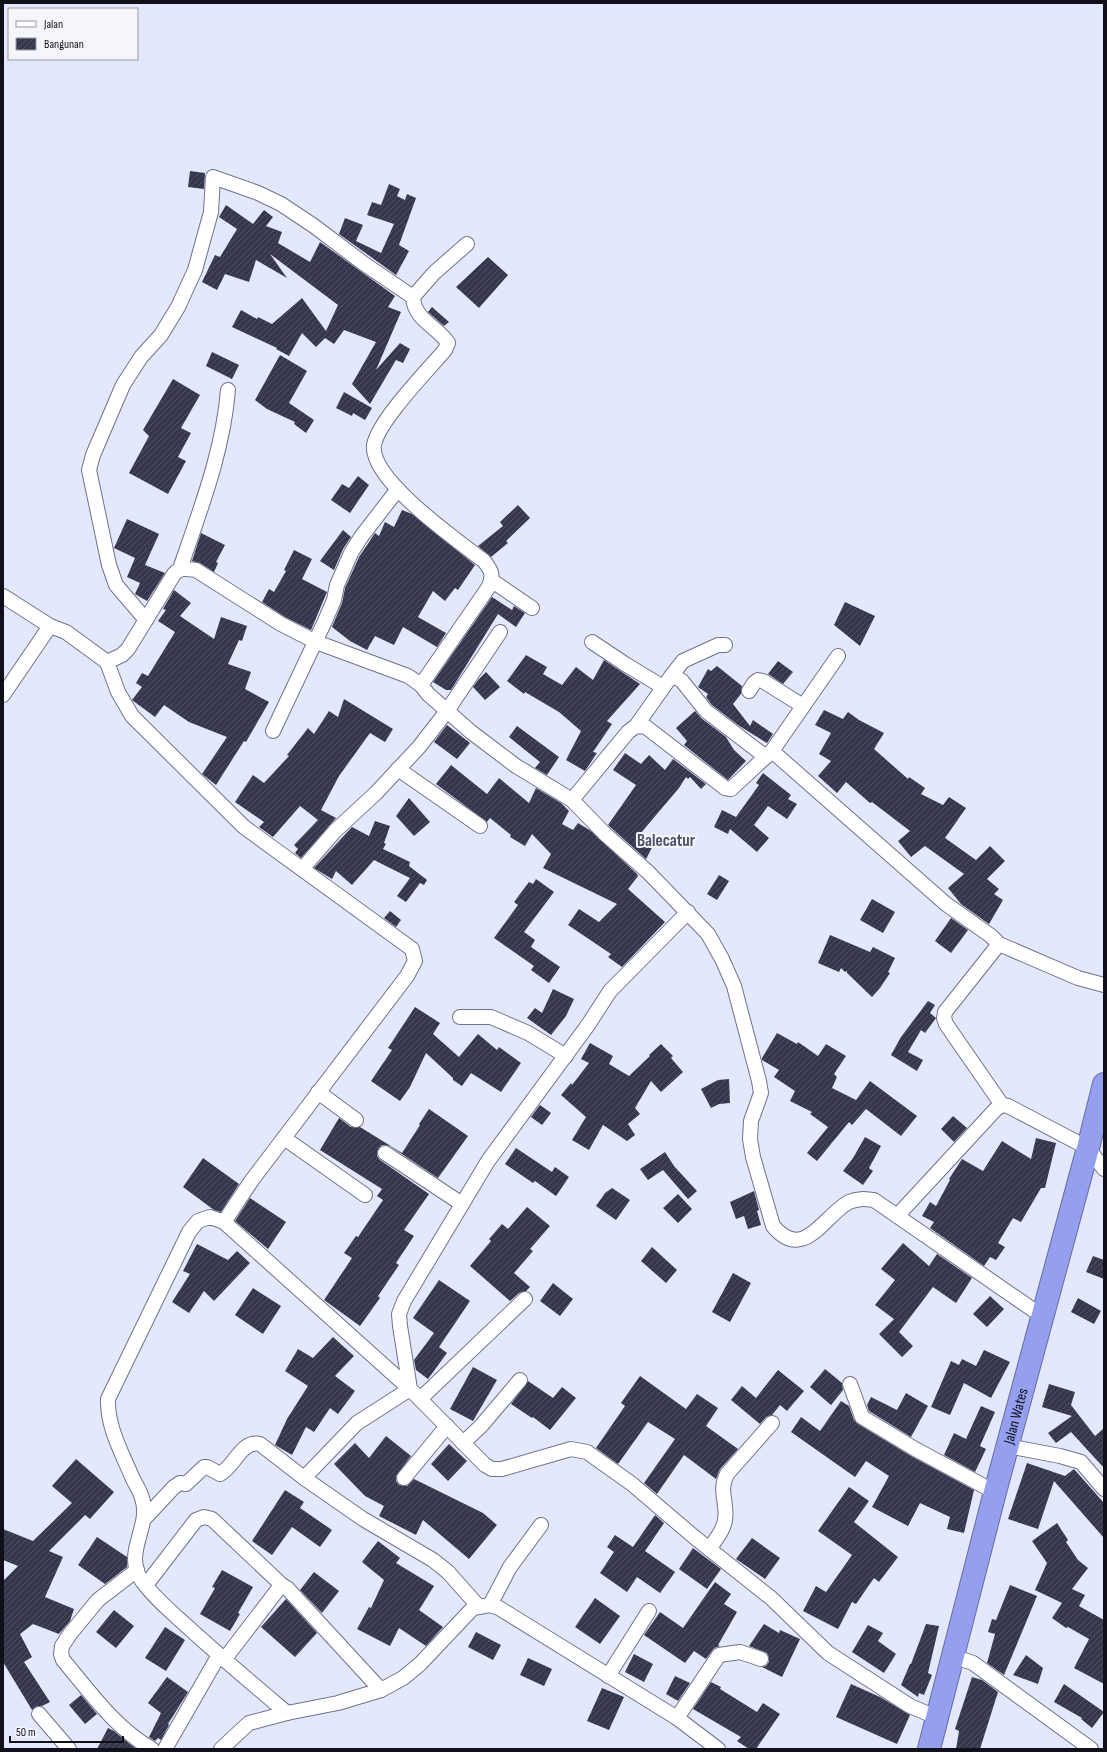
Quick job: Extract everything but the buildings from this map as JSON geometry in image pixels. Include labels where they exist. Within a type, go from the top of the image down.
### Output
[{"type":"highway","name":"Jalan Wates","points":[[929,1749],[1007,1446],[1104,1084]]},
{"type":"street","points":[[146,620],[116,585],[109,565],[89,470],[93,455],[123,386],[141,357],[161,335],[178,307],[195,270],[211,212],[213,177],[258,193],[281,204],[413,297]]},
{"type":"street","points":[[421,685],[491,580],[491,569],[484,561],[416,508],[398,489],[376,461],[374,443],[397,406],[445,350],[448,344],[421,317],[413,304],[413,297],[434,273],[467,244]]},
{"type":"street","points":[[107,662],[128,649],[174,574],[180,569],[203,503],[219,447],[226,414],[228,390]]},
{"type":"street","points":[[273,731],[316,642],[334,600],[337,585],[351,553],[398,489]]},
{"type":"street","points":[[180,569],[196,570],[280,624],[316,642],[390,668],[408,676],[421,685],[428,694],[447,711],[516,766],[572,800],[605,834],[648,872],[708,934],[722,959],[736,993],[759,1081],[761,1093],[751,1121],[750,1139],[753,1157],[773,1226],[780,1234],[788,1238],[806,1238],[849,1202],[861,1198],[874,1200],[1042,1316]]},
{"type":"street","points":[[491,580],[532,608]]},
{"type":"street","points":[[3,596],[50,626],[66,632],[107,662],[118,692],[132,716],[244,827],[412,949],[415,961],[407,976],[252,1180],[224,1222]]},
{"type":"street","points":[[3,695],[50,626]]},
{"type":"street","points":[[302,869],[335,831],[376,793],[419,747],[447,711],[500,632]]},
{"type":"street","points":[[592,642],[663,687]]},
{"type":"street","points":[[572,800],[628,732],[636,726],[683,661],[718,645],[725,645]]},
{"type":"street","points":[[636,726],[646,727],[728,789],[736,786],[769,754],[838,656]]},
{"type":"street","points":[[672,675],[682,681],[706,711],[769,754],[946,904],[992,936],[999,944],[1078,978],[1104,985]]},
{"type":"street","points":[[749,691],[758,680],[763,681],[803,706]]},
{"type":"street","points":[[398,769],[480,826]]},
{"type":"street","points":[[410,1389],[402,1349],[399,1314],[404,1301],[488,1161],[566,1056],[610,991],[688,912]]},
{"type":"street","points":[[999,944],[945,1012],[944,1018],[946,1024],[1002,1105]]},
{"type":"street","points":[[460,1017],[491,1017],[528,1033],[566,1056]]},
{"type":"street","points":[[318,1092],[356,1120]]},
{"type":"street","points":[[897,1216],[996,1109],[1002,1105],[1008,1106],[1088,1148],[1104,1169]]},
{"type":"street","points":[[284,1138],[365,1195]]},
{"type":"street","points":[[385,1153],[462,1204]]},
{"type":"street","points":[[145,1518],[142,1498],[111,1425],[108,1413],[108,1398],[189,1232],[198,1221],[210,1217],[224,1222],[410,1389],[485,1465],[492,1469],[502,1469],[571,1449],[587,1452],[632,1484],[770,1598],[828,1653],[910,1706],[936,1717]]},
{"type":"street","points":[[420,1399],[525,1299]]},
{"type":"street","points":[[463,1443],[481,1426],[520,1380]]},
{"type":"street","points":[[850,1384],[862,1417],[916,1449],[995,1492]]},
{"type":"street","points":[[304,1478],[357,1424],[410,1389]]},
{"type":"street","points":[[710,1548],[725,1522],[726,1509],[722,1483],[726,1474],[772,1423]]},
{"type":"street","points":[[404,1478],[447,1426]]},
{"type":"street","points":[[287,1712],[222,1657],[163,1604],[138,1575],[135,1562],[135,1547],[145,1518],[174,1487],[180,1483],[186,1484],[204,1467],[208,1467],[220,1474],[225,1471],[248,1445],[254,1443],[260,1444],[304,1478],[363,1519],[433,1560],[485,1606]]},
{"type":"street","points":[[1007,1446],[1065,1457],[1081,1462],[1104,1489]]},
{"type":"street","points":[[146,1585],[196,1520],[204,1516],[212,1519],[283,1586],[287,1588],[381,1690]]},
{"type":"street","points":[[485,1606],[510,1567],[541,1525]]},
{"type":"street","points":[[137,1570],[98,1600],[70,1634],[62,1646],[62,1654],[64,1660],[115,1722],[136,1740],[152,1749]]},
{"type":"street","points":[[165,1749],[222,1657],[278,1588],[283,1586]]},
{"type":"street","points":[[221,1749],[249,1723],[287,1712],[338,1703],[381,1690],[403,1678],[420,1664],[473,1608],[485,1606],[499,1608],[677,1718],[718,1749]]},
{"type":"street","points":[[608,1676],[649,1611]]},
{"type":"street","points":[[677,1718],[719,1655],[740,1652],[761,1659]]},
{"type":"street","points":[[952,1656],[973,1663],[1091,1749]]},
{"type":"street","points":[[39,1714],[68,1749]]},
{"type":"district","name":"Balecatur","points":[[666,840]]}]
